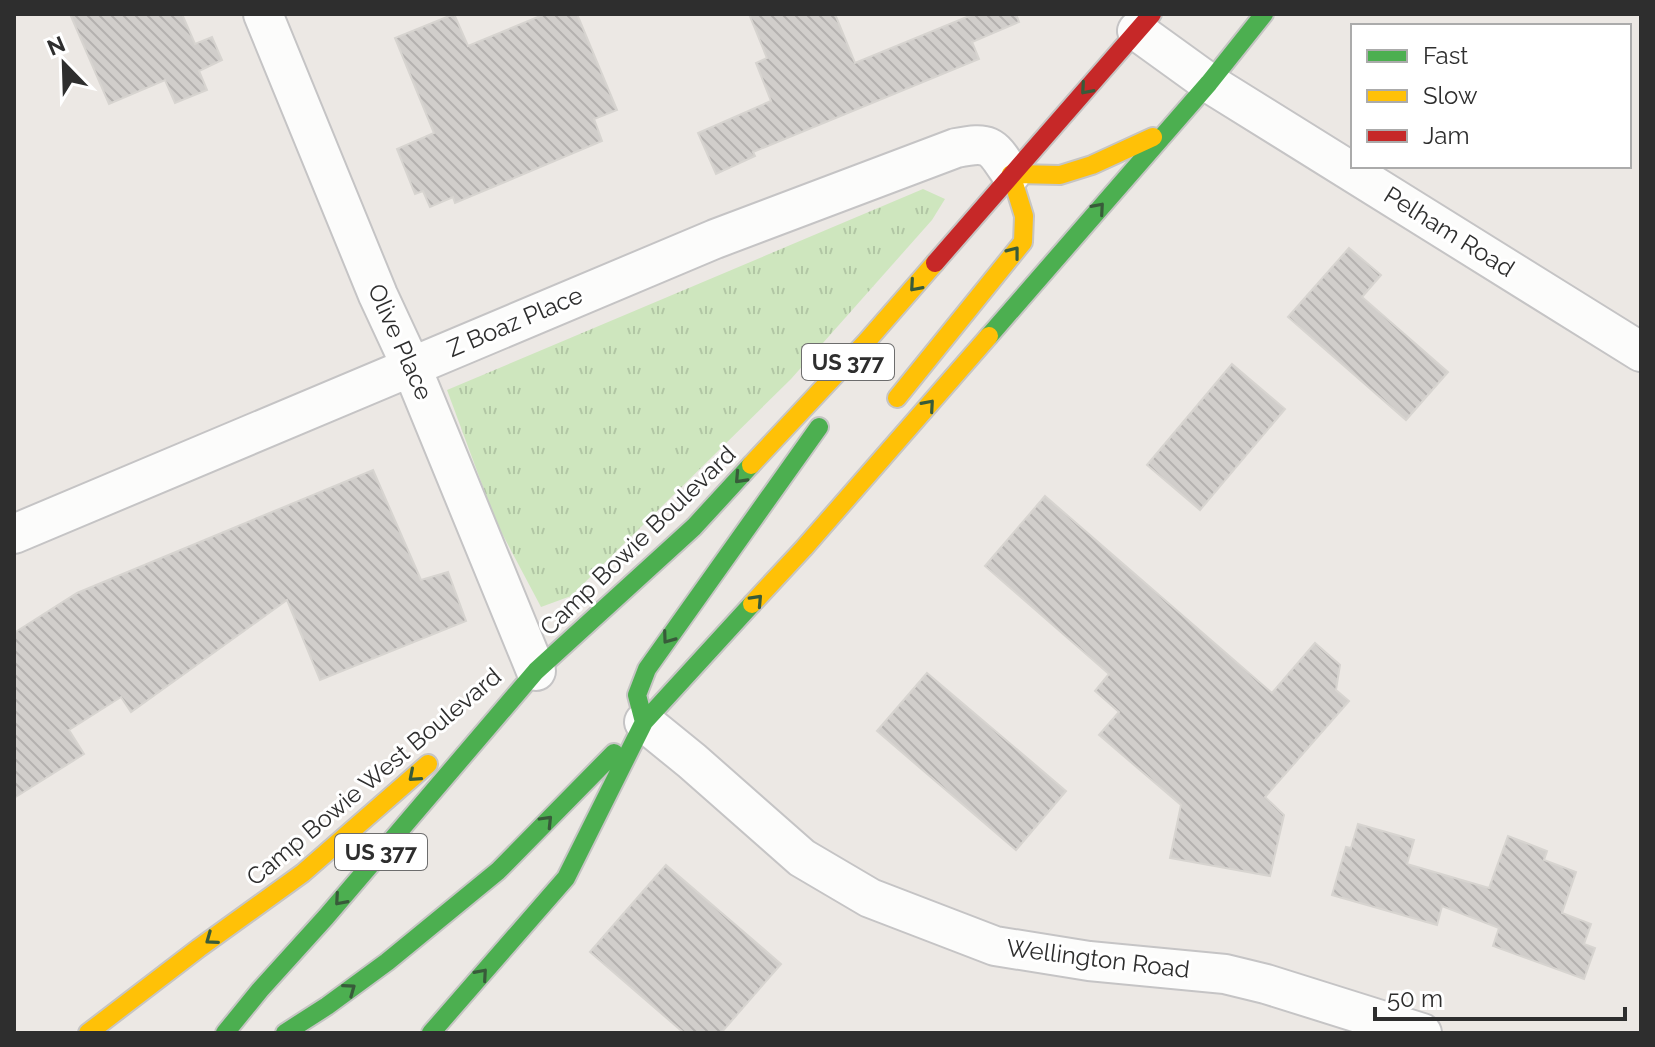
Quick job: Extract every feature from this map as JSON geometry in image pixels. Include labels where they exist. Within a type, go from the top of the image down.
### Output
[{"type":"main road","points":[[285,1033],[387,962],[498,871],[644,722],[867,476],[1209,83],[1264,14]]},
{"type":"main road","name":"Camp Bowie Boulevard","points":[[225,1033],[536,671],[694,527],[867,341],[1144,22]]},
{"type":"main road","points":[[885,417],[900,394],[1023,242],[1024,216],[1011,174],[1060,175],[1092,165],[1168,129]]},
{"type":"main road","points":[[431,1033],[566,878],[644,722],[635,697],[647,669],[835,404],[867,341]]},
{"type":"main road","points":[[867,476],[869,441]]},
{"type":"main road","name":"Camp Bowie West Boulevard","points":[[88,1033],[303,873],[536,671]]},
{"type":"street","name":"Olive Place","points":[[263,14],[536,671]]},
{"type":"street","name":"Pelham Road","points":[[1144,22],[1209,83],[1641,352]]},
{"type":"street","name":"Z Boaz Place","points":[[14,534],[715,239],[956,148],[978,144],[994,149],[1011,174]]},
{"type":"street","name":"Wellington Road","points":[[644,722],[802,858],[870,898],[995,946],[1114,964],[1225,974],[1422,1033]]},
{"type":"green space","points":[[923,189],[945,199],[932,220],[791,379],[571,596],[541,607],[496,522],[447,390]]},
{"type":"building","points":[[70,14],[182,14],[195,44],[212,37],[222,60],[199,71],[207,90],[175,103],[165,80],[109,104]]},
{"type":"building","points":[[454,14],[468,46],[545,14],[577,14],[617,110],[594,119],[602,141],[455,203],[453,197],[430,207],[423,191],[415,194],[397,149],[434,133],[395,38]]},
{"type":"building","points":[[749,14],[835,14],[855,63],[974,14],[1016,14],[1019,22],[972,42],[979,59],[753,152],[755,156],[716,174],[698,133],[771,101],[756,63],[767,58]]},
{"type":"building","points":[[1349,248],[1381,275],[1362,297],[1448,372],[1406,420],[1288,317]]},
{"type":"building","points":[[1232,364],[1285,409],[1200,510],[1147,465]]},
{"type":"building","points":[[373,470],[421,580],[448,572],[466,621],[320,680],[287,600],[131,712],[121,697],[69,730],[84,754],[14,798],[14,633],[77,593]]},
{"type":"building","points":[[1045,496],[1272,693],[1315,643],[1340,665],[1336,690],[1349,701],[1265,797],[1284,815],[1270,876],[1170,858],[1181,805],[1099,735],[1119,712],[1095,691],[1109,674],[985,566]]},
{"type":"building","points":[[927,673],[1066,791],[1016,850],[877,731]]},
{"type":"building","points":[[1358,824],[1414,840],[1407,864],[1489,888],[1508,836],[1547,851],[1544,860],[1576,872],[1562,913],[1591,924],[1584,944],[1595,948],[1584,979],[1493,946],[1499,928],[1442,906],[1437,925],[1332,895],[1346,847],[1351,848]]},
{"type":"building","points":[[666,865],[781,964],[721,1033],[684,1033],[590,952]]},
{"type":"traffic: fast","points":[[989,336],[1209,83],[1264,14]]},
{"type":"traffic: fast","points":[[644,722],[637,695],[647,669],[819,427]]},
{"type":"traffic: fast","points":[[225,1033],[536,671],[694,527],[751,465]]},
{"type":"traffic: fast","points":[[431,1033],[566,878],[644,722],[752,604]]},
{"type":"traffic: fast","points":[[285,1033],[387,962],[498,871],[614,753]]},
{"type":"traffic: slow","points":[[897,398],[1023,242],[1024,216],[1011,174],[1060,175],[1092,165],[1153,137]]},
{"type":"traffic: slow","points":[[751,465],[935,263]]},
{"type":"traffic: slow","points":[[752,604],[989,336]]},
{"type":"traffic: slow","points":[[88,1033],[303,873],[428,764]]},
{"type":"traffic: jam","points":[[935,263],[1152,14]]}]
